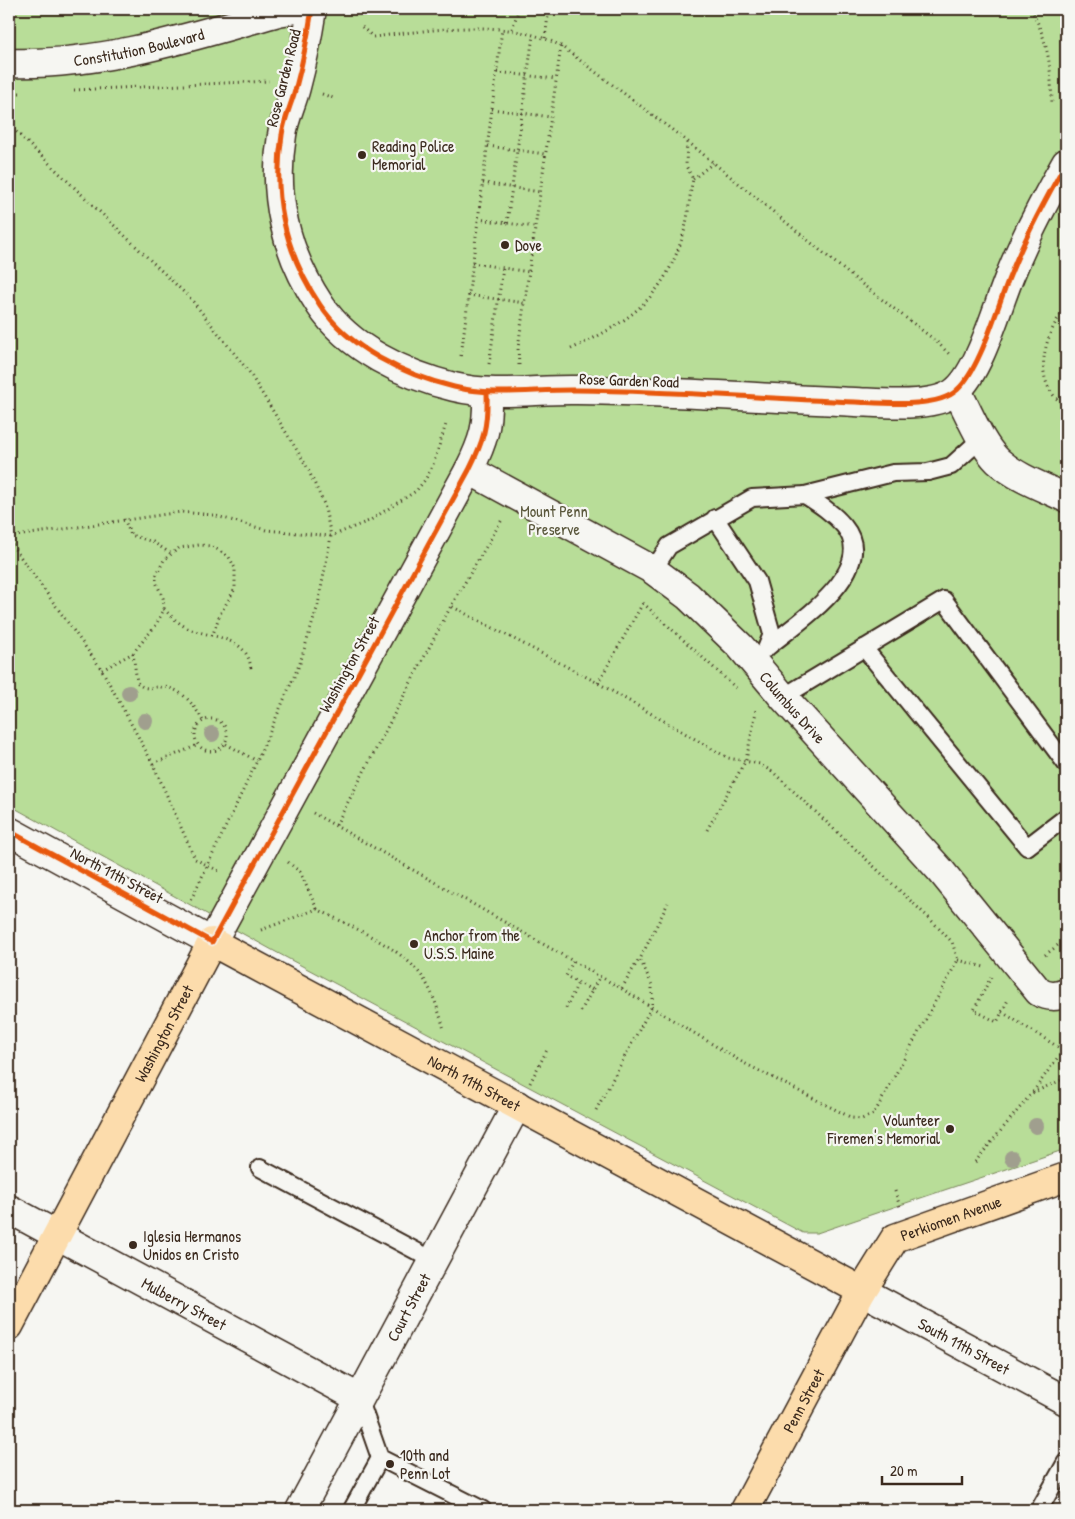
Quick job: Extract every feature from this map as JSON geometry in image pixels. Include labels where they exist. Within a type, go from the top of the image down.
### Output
[{"type":"main road","name":"North 11th Street","points":[[212,942],[862,1291]]},
{"type":"main road","name":"Washington Street","points":[[9,1326],[212,942]]},
{"type":"main road","name":"Perkiomen Avenue","points":[[862,1291],[895,1238],[1066,1177]]},
{"type":"main road","name":"Penn Street","points":[[745,1510],[862,1291]]},
{"type":"street","name":"Constitution Boulevard","points":[[9,63],[42,64],[159,46],[278,12],[296,9]]},
{"type":"street","name":"Rose Garden Road","points":[[312,9],[301,68],[282,133],[279,179],[281,215],[292,254],[321,306],[352,338],[373,354],[418,376],[456,388],[487,392],[576,390],[919,403],[940,400],[963,383]]},
{"type":"street","points":[[1066,163],[1041,207],[1011,272],[985,341],[963,383],[982,438],[998,460],[1022,478],[1066,498]]},
{"type":"street","name":"Washington Street","points":[[212,942],[483,442],[488,416],[487,392]]},
{"type":"street","name":"Columbus Drive","points":[[469,470],[653,570],[688,596],[740,646],[766,678],[941,871],[1039,992],[1048,996],[1066,993]]},
{"type":"street","name":"North 11th Street","points":[[9,831],[179,922],[212,942]]},
{"type":"street","name":"Court Street","points":[[300,1510],[517,1105]]},
{"type":"street","name":"Mulberry Street","points":[[9,1209],[359,1398]]},
{"type":"street","name":"South 11th Street","points":[[862,1291],[1066,1401]]},
{"type":"lane","points":[[653,570],[669,546],[752,498],[805,495],[893,473],[928,472],[951,466],[982,438]]},
{"type":"lane","points":[[766,678],[837,588],[852,563],[853,545],[845,527],[825,508],[805,495]]},
{"type":"lane","points":[[715,518],[757,580],[772,634],[766,678]]},
{"type":"lane","points":[[766,678],[864,648],[944,600],[1066,764]]},
{"type":"lane","points":[[864,648],[1027,847],[1066,817]]},
{"type":"lane","points":[[260,1168],[433,1260]]},
{"type":"lane","points":[[359,1398],[380,1458],[483,1510]]},
{"type":"lane","points":[[350,1510],[380,1458]]},
{"type":"lane","points":[[1040,1510],[1066,1462]]},
{"type":"path","points":[[512,30],[519,9]]},
{"type":"path","points":[[545,38],[549,9]]},
{"type":"path","points":[[1031,9],[1041,28],[1051,61],[1052,105]]},
{"type":"path","points":[[362,27],[373,38],[432,30],[512,30],[533,34],[561,46],[688,141],[849,274],[936,341],[963,383]]},
{"type":"path","points":[[461,356],[502,30]]},
{"type":"path","points":[[506,223],[533,34]]},
{"type":"path","points":[[518,348],[561,46]]},
{"type":"path","points":[[497,72],[556,79]]},
{"type":"path","points":[[67,90],[269,80]]},
{"type":"path","points":[[9,93],[28,92]]},
{"type":"path","points":[[321,94],[336,99]]},
{"type":"path","points":[[492,109],[550,117]]},
{"type":"path","points":[[9,125],[191,299],[218,332],[249,372],[306,465],[324,504],[331,536],[318,605],[300,663],[208,866],[179,922]]},
{"type":"path","points":[[688,141],[686,166],[693,179]]},
{"type":"path","points":[[488,146],[545,154]]},
{"type":"path","points":[[571,349],[610,331],[636,313],[656,290],[676,257],[685,230],[688,198],[693,179],[713,162]]},
{"type":"path","points":[[483,183],[540,192]]},
{"type":"path","points":[[478,219],[535,227]]},
{"type":"path","points":[[472,263],[529,272]]},
{"type":"path","points":[[491,346],[502,268]]},
{"type":"path","points":[[468,295],[525,303]]},
{"type":"path","points":[[1066,307],[1055,322],[1043,358],[1043,374],[1049,388],[1066,406]]},
{"type":"path","points":[[208,866],[196,859],[153,764],[102,670],[9,539],[124,519],[181,512],[213,515],[266,530],[331,536],[369,521],[416,490],[434,465],[446,424]]},
{"type":"path","points":[[336,825],[452,606],[516,495]]},
{"type":"path","points":[[124,519],[131,535],[153,542],[170,554]]},
{"type":"path","points":[[102,670],[133,653],[156,624],[164,609],[163,598],[156,582],[156,576],[170,554],[179,548],[199,545],[212,546],[230,557],[235,568],[235,589],[220,614],[212,634]]},
{"type":"path","points":[[598,683],[643,603],[653,570]]},
{"type":"path","points":[[643,603],[766,678],[756,712],[746,760],[708,830]]},
{"type":"path","points":[[312,812],[622,988],[740,1061],[852,1118],[862,1119],[874,1114],[881,1104],[915,1036],[958,960],[952,942],[929,918],[774,774],[760,764],[728,758],[598,683],[452,606]]},
{"type":"path","points":[[164,609],[174,619],[192,630],[212,634],[242,648],[251,661],[251,671]]},
{"type":"path","points":[[133,653],[137,682],[140,685],[152,689],[163,686],[180,694],[195,706],[203,721]]},
{"type":"path","points":[[214,719],[223,724],[228,734],[226,744],[212,752],[206,751],[198,745],[196,729],[203,721],[214,719]]},
{"type":"path","points":[[226,744],[257,761]]},
{"type":"path","points":[[153,764],[198,745]]},
{"type":"path","points":[[288,862],[300,872],[317,909],[359,931],[405,959],[417,970],[436,1004],[444,1029]]},
{"type":"path","points":[[622,988],[640,959],[668,903]]},
{"type":"path","points":[[262,930],[317,909]]},
{"type":"path","points":[[1048,952],[1066,939]]},
{"type":"path","points":[[596,1110],[652,1006],[652,985],[640,959]]},
{"type":"path","points":[[573,960],[566,976],[592,990]]},
{"type":"path","points":[[958,960],[986,968]]},
{"type":"path","points":[[996,969],[974,1010],[997,1022],[1012,992]]},
{"type":"path","points":[[580,1011],[600,976]]},
{"type":"path","points":[[566,1008],[578,983]]},
{"type":"path","points":[[1002,1012],[1064,1047],[1066,1052]]},
{"type":"path","points":[[975,1162],[1032,1093],[1064,1047]]},
{"type":"path","points":[[534,1076],[547,1050]]},
{"type":"path","points":[[1032,1093],[1066,1078]]},
{"type":"green space","name":"Mount Penn Preserve","points":[[9,9],[1066,9],[1066,1149],[817,1233],[803,1233],[274,951],[9,805]]},
{"type":"cycle path","points":[[312,9],[301,68],[283,129],[279,158],[281,202],[284,224],[290,245],[308,286],[332,321],[346,335],[379,358],[416,375],[454,387],[485,392],[562,390],[682,393],[894,404],[923,402],[948,396],[966,380],[974,367],[1023,245],[1066,163]]},
{"type":"cycle path","points":[[9,831],[212,942],[469,470],[478,450],[486,424],[487,392]]},
{"type":"place","name":"Reading Police Memorial","points":[[362,155]]},
{"type":"place","name":"Dove","points":[[505,245]]},
{"type":"place","name":"Anchor from the U.S.S. Maine","points":[[414,944]]},
{"type":"place","name":"Volunteer Firemen's Memorial","points":[[950,1129]]},
{"type":"place","name":"Iglesia Hermanos Unidos en Cristo","points":[[133,1245]]},
{"type":"place","name":"10th and Penn Lot","points":[[390,1464]]}]
